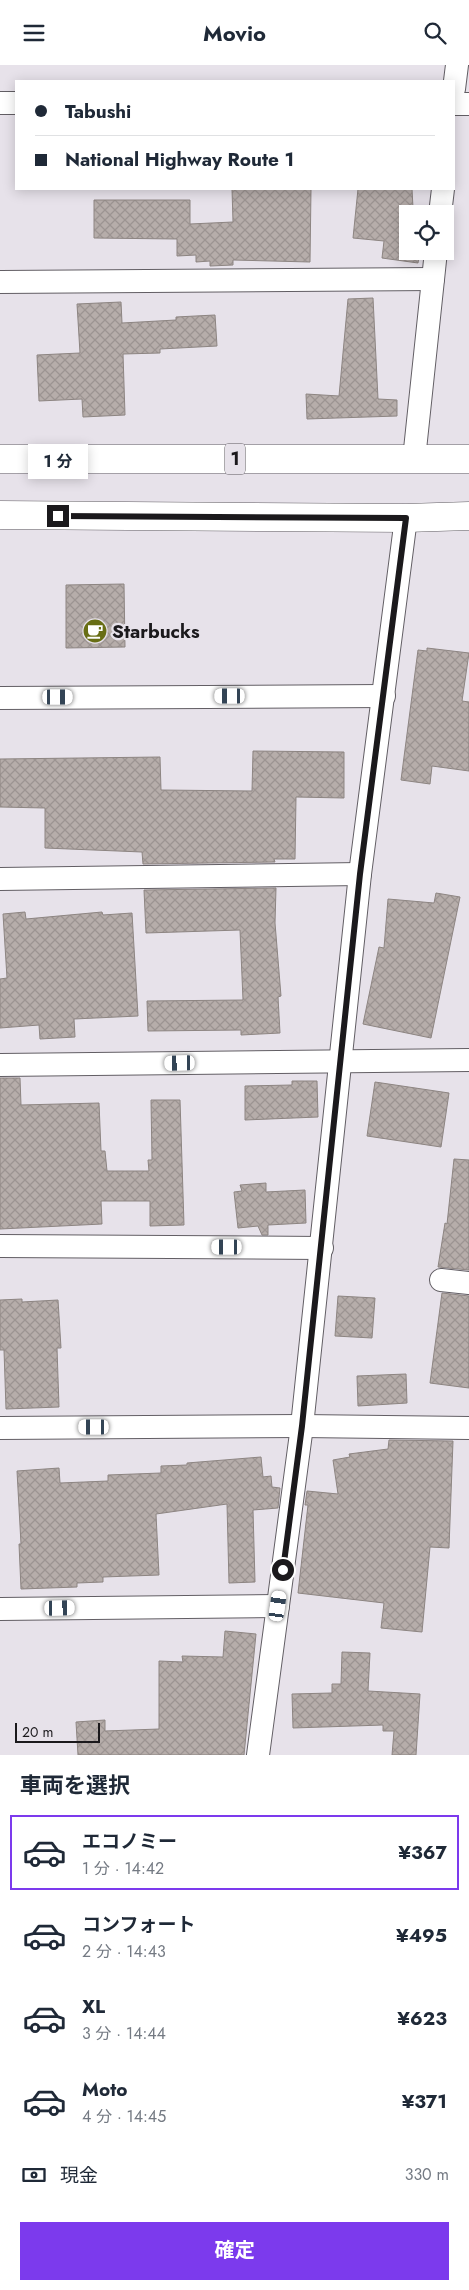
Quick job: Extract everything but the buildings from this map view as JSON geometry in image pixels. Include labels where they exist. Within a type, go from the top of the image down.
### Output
[{"type":"highway","name":"1","points":[[0,459],[469,459]]},
{"type":"highway","points":[[0,515],[406,518],[469,516]]},
{"type":"street","points":[[455,81],[457,65]]},
{"type":"street","points":[[0,103],[15,103]]},
{"type":"street","points":[[455,104],[469,104]]},
{"type":"street","points":[[441,205],[443,190]]},
{"type":"street","points":[[414,459],[435,260]]},
{"type":"street","points":[[0,282],[433,279]]},
{"type":"street","points":[[258,1755],[302,1426],[360,874],[406,518]]},
{"type":"street","points":[[0,697],[384,695]]},
{"type":"street","points":[[0,879],[360,874]]},
{"type":"street","points":[[0,1065],[469,1060]]},
{"type":"street","points":[[0,1246],[322,1248]]},
{"type":"street","points":[[441,1280],[469,1283]]},
{"type":"street","points":[[0,1428],[302,1426],[469,1428]]},
{"type":"street","points":[[0,1609],[278,1606]]},
{"type":"place","name":"Starbucks","points":[[95,631]]},
{"type":"route","points":[[58,516],[406,518],[360,874],[339,1062],[322,1248],[302,1426],[283,1570]]}]
